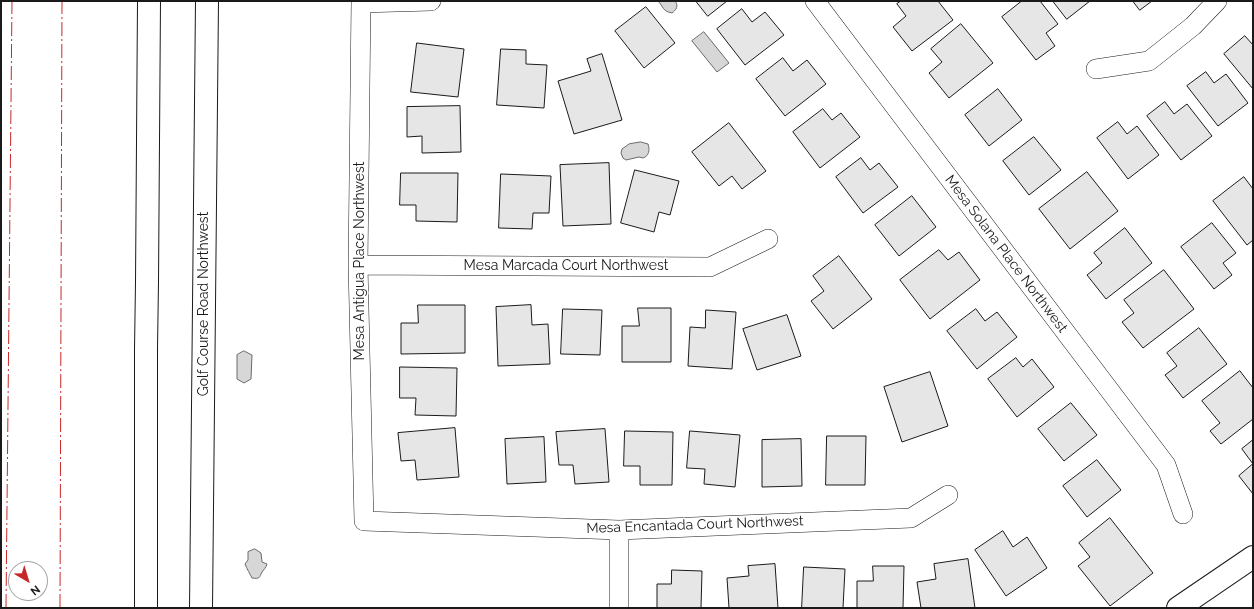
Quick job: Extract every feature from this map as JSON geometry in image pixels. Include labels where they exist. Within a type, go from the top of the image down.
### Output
[{"type":"main road","points":[[146,608],[146,349],[149,1]]},
{"type":"main road","name":"Golf Course Road Northwest","points":[[201,608],[207,1]]},
{"type":"main road","points":[[1178,608],[1253,557]]},
{"type":"street","points":[[361,2],[431,1]]},
{"type":"street","name":"Mesa Solana Place Northwest","points":[[816,1],[1166,465],[1183,514]]},
{"type":"street","points":[[1096,69],[1149,60],[1193,26],[1217,1]]},
{"type":"street","name":"Mesa Antigua Place Northwest","points":[[361,2],[358,265],[364,521]]},
{"type":"street","name":"Mesa Marcada Court Northwest","points":[[358,265],[710,267],[768,239]]},
{"type":"street","name":"Mesa Encantada Court Northwest","points":[[364,521],[619,530],[911,518],[948,496]]},
{"type":"street","points":[[619,530],[619,608]]},
{"type":"shaded area","points":[[658,1],[675,1],[677,5],[675,11],[672,13],[665,10]]},
{"type":"shaded area","points":[[704,32],[729,63],[717,72],[692,41]]},
{"type":"shaded area","points":[[641,142],[648,144],[649,151],[647,156],[643,158],[639,157],[626,160],[623,158],[621,153],[622,149],[629,144]]},
{"type":"shaded area","points":[[244,351],[252,355],[251,379],[244,383],[237,379],[237,355]]},
{"type":"shaded area","points":[[255,549],[261,553],[262,562],[267,564],[260,577],[252,578],[245,564],[248,560],[248,552]]},
{"type":"building","points":[[696,1],[727,1],[708,16]]},
{"type":"building","points":[[901,1],[938,1],[953,20],[912,51],[893,27],[906,16],[897,4]]},
{"type":"building","points":[[1022,1],[1040,1],[1058,24],[1046,33],[1055,46],[1036,60],[1002,17]]},
{"type":"building","points":[[1053,1],[1090,1],[1067,19]]},
{"type":"building","points":[[1133,1],[1152,1],[1140,10]]},
{"type":"building","points":[[646,7],[675,43],[644,68],[615,31]]},
{"type":"building","points":[[742,9],[752,22],[765,12],[784,35],[745,65],[717,29]]},
{"type":"building","points":[[961,24],[993,63],[949,98],[929,73],[942,62],[931,49]]},
{"type":"building","points":[[1245,36],[1253,45],[1253,89],[1224,54]]},
{"type":"building","points":[[417,43],[464,49],[458,97],[411,92]]},
{"type":"building","points":[[501,49],[526,50],[526,64],[547,65],[544,108],[497,105]]},
{"type":"building","points":[[602,54],[622,120],[574,134],[558,81],[591,71],[587,59]]},
{"type":"building","points":[[783,58],[793,71],[807,60],[826,84],[785,116],[756,79]]},
{"type":"building","points":[[1206,72],[1214,83],[1226,74],[1248,103],[1218,126],[1187,86]]},
{"type":"building","points":[[998,89],[1022,120],[989,146],[965,115]]},
{"type":"building","points":[[1165,102],[1174,114],[1187,104],[1212,136],[1181,160],[1147,116]]},
{"type":"building","points":[[460,106],[461,152],[422,153],[422,136],[407,137],[407,107]]},
{"type":"building","points":[[823,109],[832,120],[841,113],[860,137],[820,168],[793,132]]},
{"type":"building","points":[[1118,122],[1127,134],[1137,126],[1159,155],[1128,179],[1097,138]]},
{"type":"building","points":[[729,123],[766,171],[742,189],[732,176],[719,186],[692,152]]},
{"type":"building","points":[[1034,137],[1061,170],[1029,195],[1003,161]]},
{"type":"building","points":[[861,158],[870,170],[879,163],[898,187],[863,213],[836,177]]},
{"type":"building","points":[[609,163],[611,224],[563,226],[560,165]]},
{"type":"building","points":[[635,170],[679,181],[670,215],[659,212],[654,232],[621,223]]},
{"type":"building","points":[[1087,172],[1118,211],[1070,249],[1039,209]]},
{"type":"building","points":[[401,173],[458,173],[457,222],[416,221],[416,205],[400,205]]},
{"type":"building","points":[[501,174],[551,176],[549,213],[533,213],[532,229],[499,228]]},
{"type":"building","points":[[1244,177],[1253,189],[1253,240],[1247,245],[1213,201]]},
{"type":"building","points":[[912,196],[936,227],[899,256],[875,225]]},
{"type":"building","points":[[1212,223],[1236,253],[1223,263],[1232,275],[1214,289],[1181,247]]},
{"type":"building","points":[[1125,228],[1152,263],[1106,299],[1087,275],[1102,263],[1094,253]]},
{"type":"building","points":[[939,250],[948,260],[959,252],[980,280],[930,319],[900,280]]},
{"type":"building","points":[[839,256],[872,299],[833,329],[811,301],[824,291],[813,276]]},
{"type":"building","points":[[1164,270],[1194,309],[1143,348],[1122,322],[1134,313],[1124,300]]},
{"type":"building","points":[[418,305],[465,305],[465,353],[401,354],[401,323],[418,323]]},
{"type":"building","points":[[531,305],[532,325],[548,324],[550,364],[498,366],[496,307]]},
{"type":"building","points":[[638,308],[671,308],[671,362],[622,362],[622,326],[639,326]]},
{"type":"building","points":[[563,309],[602,310],[600,355],[561,354]]},
{"type":"building","points":[[976,309],[985,321],[997,312],[1017,337],[977,369],[947,331]]},
{"type":"building","points":[[706,310],[736,312],[732,369],[688,366],[690,327],[705,328]]},
{"type":"building","points":[[787,315],[801,356],[757,370],[743,329]]},
{"type":"building","points":[[1199,328],[1227,364],[1183,398],[1165,375],[1177,366],[1167,353]]},
{"type":"building","points":[[1016,358],[1023,367],[1032,359],[1054,387],[1017,417],[988,379]]},
{"type":"building","points":[[400,367],[457,368],[456,416],[415,415],[416,398],[400,398]]},
{"type":"building","points":[[1240,371],[1253,388],[1253,419],[1221,444],[1210,431],[1220,423],[1202,401]]},
{"type":"building","points":[[930,372],[948,426],[902,442],[884,387]]},
{"type":"building","points":[[1071,403],[1097,435],[1064,461],[1038,429]]},
{"type":"building","points":[[455,428],[459,477],[417,480],[415,460],[401,461],[398,433]]},
{"type":"building","points":[[605,429],[609,482],[575,484],[573,465],[559,465],[556,432]]},
{"type":"building","points":[[625,431],[673,432],[672,485],[640,485],[640,466],[624,466]]},
{"type":"building","points":[[690,431],[740,435],[735,487],[704,484],[705,469],[687,468]]},
{"type":"building","points":[[827,436],[866,436],[865,485],[826,485]]},
{"type":"building","points":[[544,437],[546,482],[507,484],[505,439]]},
{"type":"building","points":[[801,439],[802,486],[762,487],[762,440]]},
{"type":"building","points":[[1253,440],[1253,464],[1242,449]]},
{"type":"building","points":[[1097,460],[1121,490],[1087,517],[1063,486]]},
{"type":"building","points":[[1253,464],[1253,494],[1239,476]]},
{"type":"building","points":[[1110,518],[1153,573],[1110,606],[1078,566],[1090,557],[1079,543]]},
{"type":"building","points":[[1003,531],[1013,547],[1027,537],[1047,568],[1006,596],[975,550]]},
{"type":"building","points":[[968,559],[975,608],[921,608],[917,582],[936,579],[934,564]]},
{"type":"building","points":[[775,564],[778,608],[729,608],[727,578],[749,576],[748,566]]},
{"type":"building","points":[[873,566],[904,566],[903,608],[857,608],[857,581],[873,581]]},
{"type":"building","points":[[804,567],[845,569],[843,608],[802,608]]},
{"type":"building","points":[[672,570],[702,571],[701,608],[657,608],[657,584],[671,584]]},
{"type":"power","points":[[6,608],[12,1]]},
{"type":"power","points":[[60,608],[62,1]]}]
